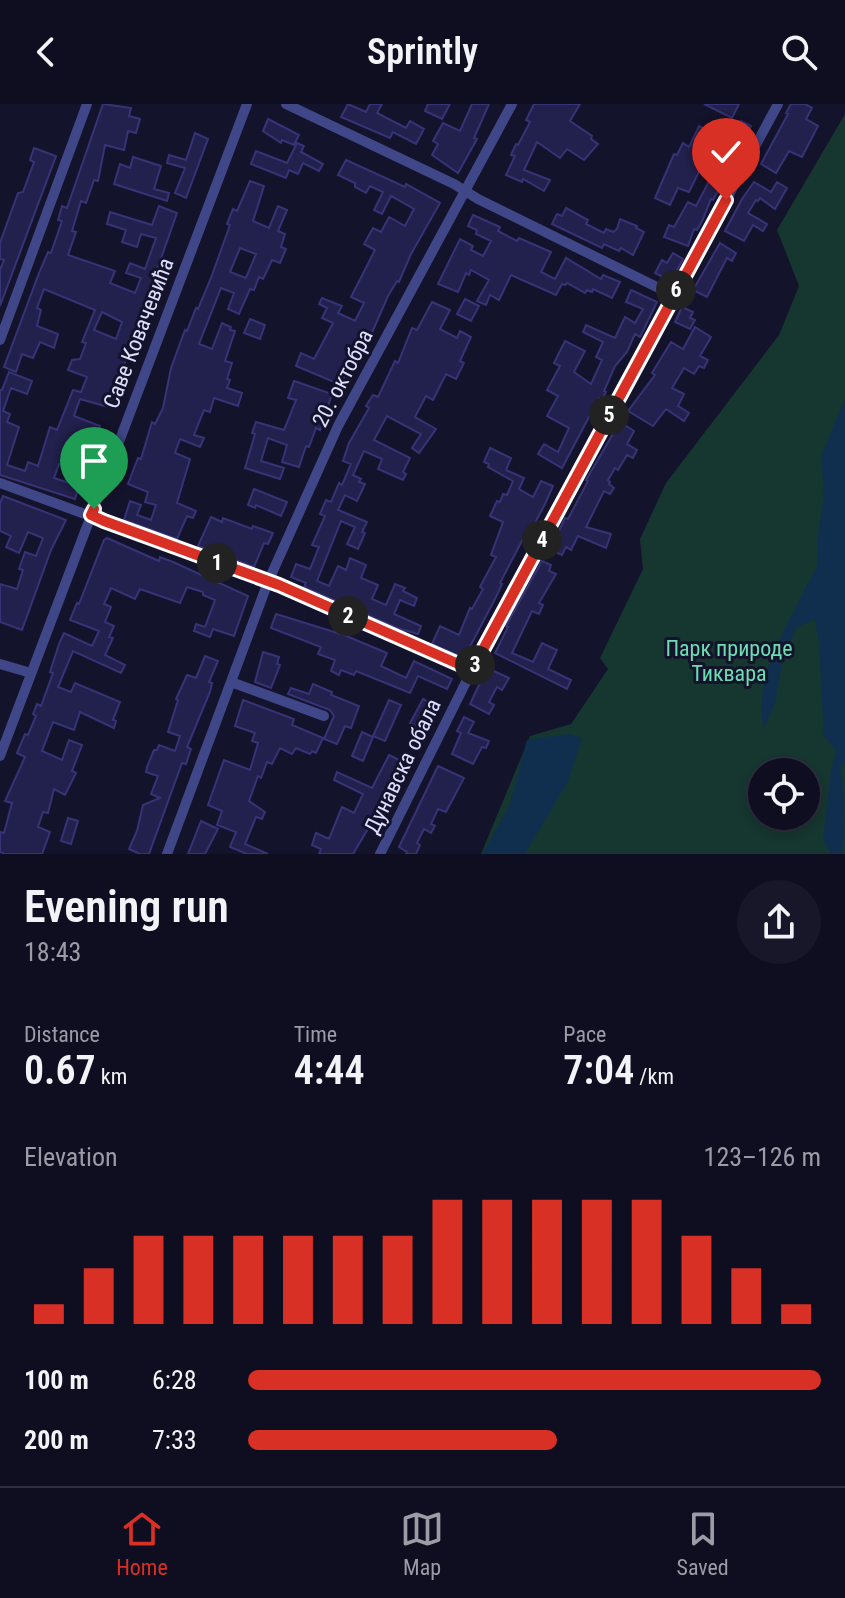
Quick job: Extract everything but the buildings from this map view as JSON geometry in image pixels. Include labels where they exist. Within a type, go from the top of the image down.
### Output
[{"type":"street","points":[[0,340],[87,104]]},
{"type":"street","name":"Саве Ковачевића","points":[[0,756],[247,104]]},
{"type":"street","points":[[286,104],[673,295]]},
{"type":"street","name":"20. октобра","points":[[167,854],[268,582],[338,426],[512,104]]},
{"type":"street","name":"Дунавска обала","points":[[380,854],[472,670],[778,104]]},
{"type":"street","points":[[0,483],[268,582],[472,670]]},
{"type":"street","points":[[0,664],[31,673]]},
{"type":"street","points":[[231,682],[324,716]]},
{"type":"green space","name":"Парк природе Тиквара","points":[[845,114],[845,854],[481,854],[530,736],[571,724],[608,669],[600,658],[643,569],[640,539],[666,483],[779,335],[799,286],[777,230]]},
{"type":"water","points":[[845,399],[845,762],[840,767],[844,833],[842,854],[831,854],[823,840],[836,751],[824,736],[815,619],[796,628],[782,664],[775,703],[764,728],[761,711],[764,678],[784,630],[817,566],[824,496],[821,456]]},
{"type":"water","points":[[567,734],[582,738],[568,781],[525,854],[483,854],[510,804],[527,740]]},
{"type":"route","points":[[94,509],[91,515],[104,521],[279,585],[472,670],[726,200]]}]
